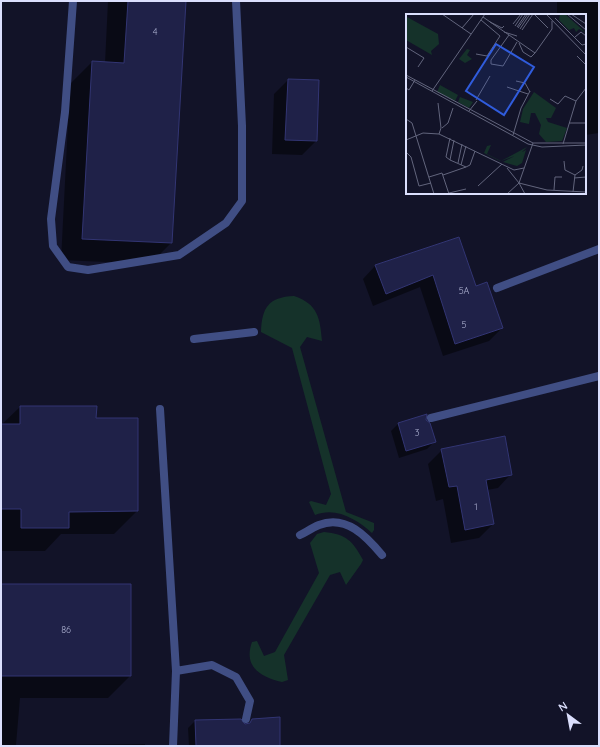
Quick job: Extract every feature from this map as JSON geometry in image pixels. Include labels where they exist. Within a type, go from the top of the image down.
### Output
[{"type":"lane","points":[[73,1],[65,112],[51,219],[53,246],[68,266],[88,270],[179,255],[226,223],[242,200],[242,126],[236,1]]},
{"type":"lane","points":[[497,288],[599,249]]},
{"type":"lane","points":[[194,339],[254,332]]},
{"type":"lane","points":[[431,418],[599,376]]},
{"type":"lane","points":[[160,409],[176,671],[173,746]]},
{"type":"lane","points":[[300,535],[320,524],[346,524],[367,537],[382,555]]},
{"type":"lane","points":[[176,671],[212,665],[236,678],[250,701],[246,719]]},
{"type":"green space","points":[[294,296],[308,303],[313,308],[319,319],[322,341],[307,337],[300,347],[346,512],[374,523],[374,530],[372,533],[360,523],[339,513],[331,512],[315,515],[309,502],[311,501],[326,505],[331,494],[292,348],[261,332],[263,316],[268,305],[278,299]]},
{"type":"green space","points":[[324,532],[338,535],[348,540],[356,548],[363,560],[346,585],[340,572],[330,575],[284,655],[288,680],[282,682],[274,680],[261,674],[252,664],[250,651],[252,642],[257,641],[264,656],[275,652],[319,573],[310,543],[317,534]]},
{"type":"building","points":[[128,1],[186,1],[172,243],[82,239],[92,61],[124,63]]},
{"type":"building","points":[[288,79],[319,80],[317,141],[285,140]]},
{"type":"building","points":[[459,237],[476,286],[487,282],[503,328],[455,344],[433,275],[386,294],[375,265]]},
{"type":"building","points":[[20,406],[97,406],[96,418],[138,418],[138,511],[69,512],[69,528],[21,528],[21,509],[1,509],[1,424],[20,424]]},
{"type":"building","points":[[427,414],[426,420],[430,423],[436,442],[406,451],[398,423]]},
{"type":"building","points":[[505,436],[512,475],[486,480],[494,524],[465,530],[457,486],[449,487],[441,449]]},
{"type":"building","points":[[1,584],[131,584],[131,676],[1,676]]},
{"type":"building","points":[[280,717],[280,746],[196,746],[195,720],[241,719],[245,724],[250,723],[252,719]]}]
